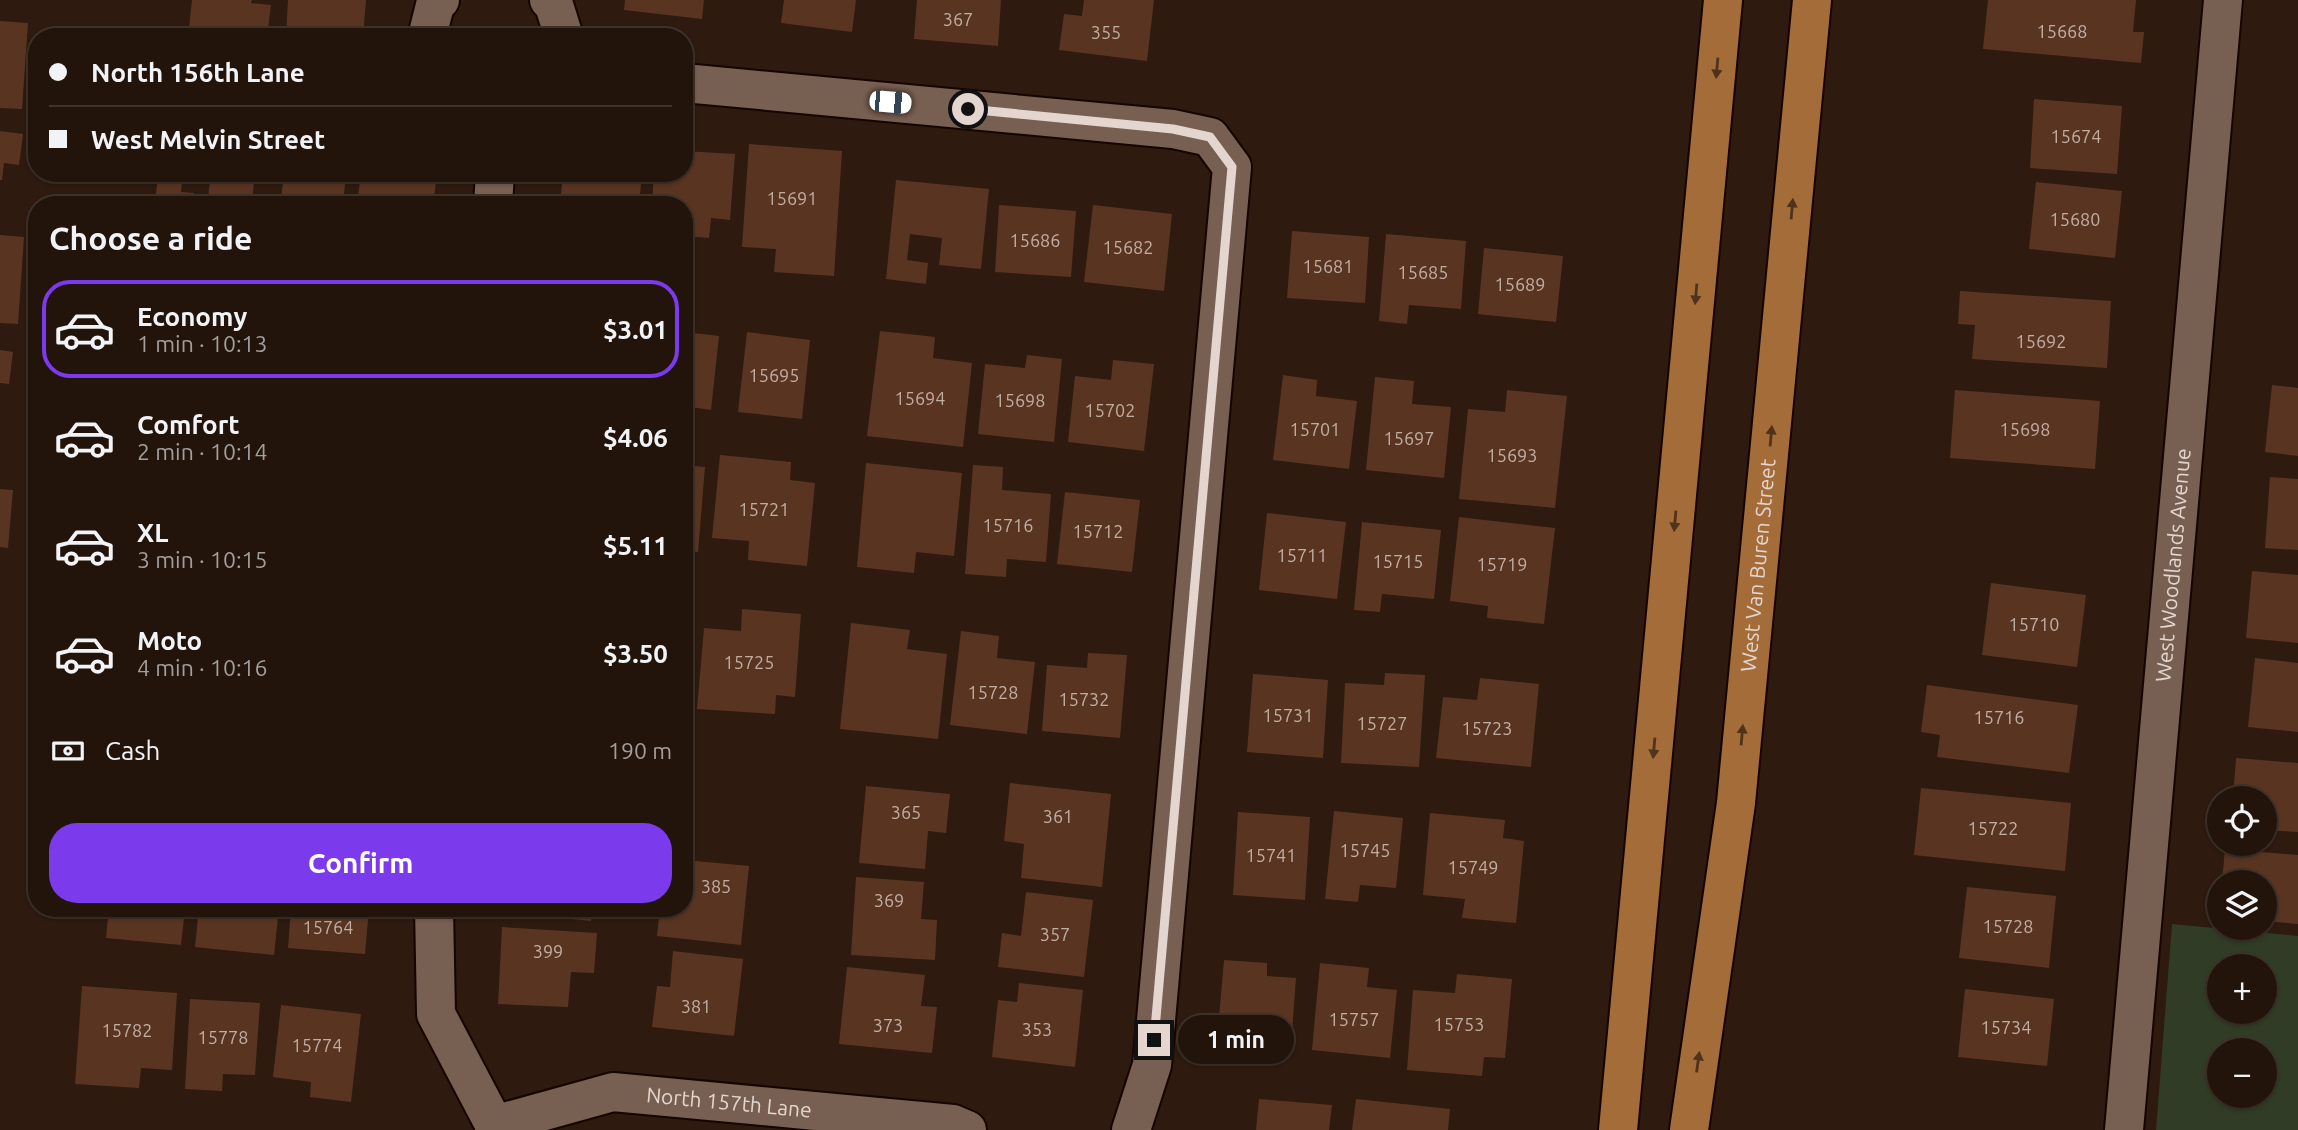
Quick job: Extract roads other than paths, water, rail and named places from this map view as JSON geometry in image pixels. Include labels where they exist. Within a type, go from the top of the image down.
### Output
[{"type":"main road","points":[[1618,1130],[1723,0]]},
{"type":"main road","name":"West Van Buren Street","points":[[1689,1130],[1735,803],[1812,0]]},
{"type":"street","points":[[429,28],[435,5],[440,0]]},
{"type":"street","points":[[549,0],[554,5],[561,28]]},
{"type":"street","name":"West Woodlands Avenue","points":[[2124,1130],[2223,0]]},
{"type":"street","points":[[693,84],[1173,129],[1210,137],[1232,167],[1152,1065],[1131,1130]]},
{"type":"street","points":[[434,917],[436,1014],[496,1127]]},
{"type":"street","name":"North 157th Lane","points":[[496,1127],[613,1092],[953,1124],[967,1130]]}]
